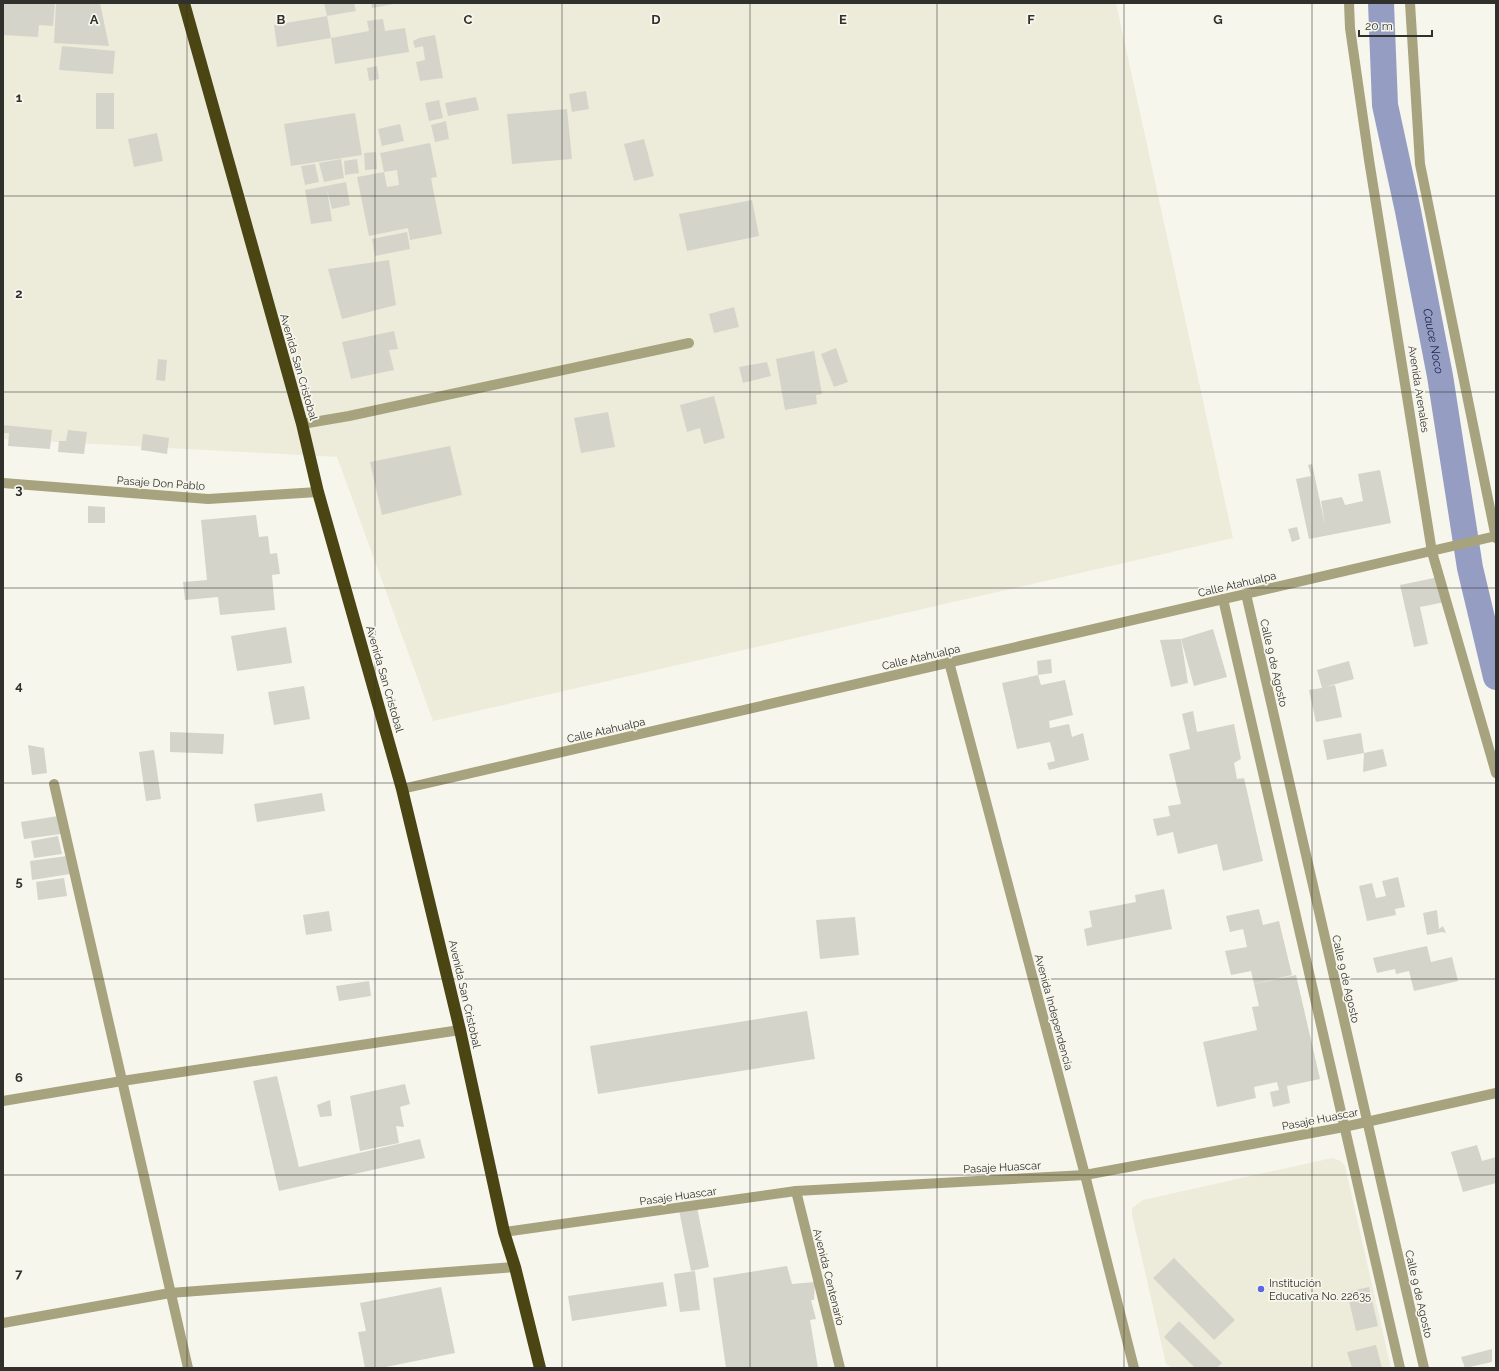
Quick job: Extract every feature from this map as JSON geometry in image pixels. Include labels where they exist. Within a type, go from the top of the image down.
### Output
[{"type":"highway","name":"Avenida San Cristobal","points":[[184,3],[302,424],[318,492],[402,789],[460,1030],[504,1232],[515,1268],[540,1368]]},
{"type":"street","name":"Avenida Arenales","points":[[1349,3],[1350,28],[1369,160],[1432,552],[1496,773]]},
{"type":"street","points":[[1410,3],[1420,164],[1496,537]]},
{"type":"street","points":[[302,424],[349,416],[689,343]]},
{"type":"street","name":"Pasaje Don Pablo","points":[[3,483],[208,499],[318,492]]},
{"type":"street","name":"Calle Atahualpa","points":[[402,789],[1496,537]]},
{"type":"street","name":"Calle 9 de Agosto","points":[[1246,594],[1366,1122],[1424,1368]]},
{"type":"street","points":[[1223,599],[1400,1368]]},
{"type":"street","name":"Avenida Independencia","points":[[949,662],[1085,1175],[1134,1368]]},
{"type":"street","points":[[54,784],[188,1368]]},
{"type":"street","points":[[3,1101],[122,1081],[460,1030]]},
{"type":"street","name":"Pasaje Huascar","points":[[504,1232],[796,1191],[1085,1175],[1344,1127],[1496,1093]]},
{"type":"street","name":"Avenida Centenario","points":[[796,1191],[840,1368]]},
{"type":"street","points":[[3,1323],[170,1294],[515,1268]]},
{"type":"shaded area","points":[[3,3],[1116,3],[1233,538],[433,721],[337,457],[3,439]]},
{"type":"shaded area","name":"Institución Educativa No. 22635","points":[[1332,1158],[1341,1161],[1345,1166],[1391,1368],[1173,1368],[1166,1364],[1132,1215],[1132,1208],[1143,1200]]},
{"type":"building","points":[[3,3],[55,3],[53,26],[39,25],[38,37],[3,35]]},
{"type":"building","points":[[56,3],[100,3],[109,46],[54,43]]},
{"type":"building","points":[[324,3],[354,3],[356,11],[327,16]]},
{"type":"building","points":[[371,3],[394,3],[394,4],[372,8]]},
{"type":"building","points":[[327,16],[331,38],[277,47],[274,25]]},
{"type":"building","points":[[383,19],[385,31],[405,28],[409,52],[335,64],[331,38],[369,31],[367,21]]},
{"type":"building","points":[[435,35],[443,78],[420,81],[416,62],[425,60],[423,46],[415,48],[413,41],[419,38]]},
{"type":"building","points":[[62,46],[115,51],[113,74],[59,70]]},
{"type":"building","points":[[377,66],[379,79],[369,81],[367,68]]},
{"type":"building","points":[[586,91],[589,109],[572,112],[569,94]]},
{"type":"building","points":[[96,93],[114,93],[114,129],[96,129]]},
{"type":"building","points":[[476,97],[479,110],[448,116],[445,103]]},
{"type":"building","points":[[439,100],[443,118],[429,121],[425,103]]},
{"type":"building","points":[[567,109],[572,159],[512,164],[507,114]]},
{"type":"building","points":[[355,113],[362,155],[291,166],[284,124]]},
{"type":"building","points":[[446,121],[449,139],[435,142],[431,125]]},
{"type":"building","points":[[400,124],[404,141],[382,146],[378,129]]},
{"type":"building","points":[[157,133],[163,161],[134,167],[128,139]]},
{"type":"building","points":[[644,139],[654,176],[634,181],[624,144]]},
{"type":"building","points":[[430,143],[437,177],[431,178],[442,234],[410,240],[408,228],[369,236],[357,177],[384,172],[380,153]],"holes":[[[397,170],[399,185],[387,187],[384,172]]]},
{"type":"building","points":[[376,152],[377,169],[365,170],[364,153]]},
{"type":"building","points":[[341,159],[344,178],[324,182],[319,163]]},
{"type":"building","points":[[357,159],[359,173],[345,175],[344,161]]},
{"type":"building","points":[[315,164],[319,182],[305,185],[301,166]]},
{"type":"building","points":[[346,182],[350,205],[332,209],[327,190],[332,221],[311,224],[305,190]]},
{"type":"building","points":[[752,200],[759,236],[687,251],[679,214]]},
{"type":"building","points":[[407,232],[410,249],[375,256],[372,239]]},
{"type":"building","points":[[389,260],[396,305],[342,319],[328,269]]},
{"type":"building","points":[[734,307],[739,327],[714,333],[709,314]]},
{"type":"building","points":[[394,331],[398,349],[389,350],[394,370],[351,379],[342,342]]},
{"type":"building","points":[[836,348],[848,382],[834,387],[821,354]]},
{"type":"building","points":[[814,351],[822,394],[816,395],[817,404],[785,410],[776,359]]},
{"type":"building","points":[[158,359],[167,360],[165,381],[156,380]]},
{"type":"building","points":[[767,362],[771,376],[743,383],[739,367]]},
{"type":"building","points":[[714,396],[725,438],[704,444],[700,428],[687,432],[680,405]]},
{"type":"building","points":[[608,412],[615,447],[581,453],[574,418]]},
{"type":"building","points":[[3,425],[52,430],[50,449],[8,446],[9,433],[3,433]]},
{"type":"building","points":[[68,430],[87,432],[84,454],[58,452],[59,441],[66,441]]},
{"type":"building","points":[[143,434],[169,438],[167,454],[141,450]]},
{"type":"building","points":[[450,446],[462,495],[382,515],[370,462]]},
{"type":"building","points":[[1312,464],[1325,525],[1321,501],[1342,497],[1345,505],[1363,501],[1358,474],[1380,470],[1391,523],[1309,539],[1296,479],[1311,476],[1308,465]]},
{"type":"building","points":[[88,506],[105,507],[105,523],[88,523]]},
{"type":"building","points":[[256,515],[259,537],[268,536],[270,554],[277,553],[280,574],[272,575],[275,610],[220,615],[218,597],[185,600],[183,582],[207,580],[201,520]]},
{"type":"building","points":[[1297,527],[1300,539],[1292,542],[1288,529]]},
{"type":"building","points":[[1439,577],[1445,602],[1420,607],[1428,644],[1414,647],[1400,585]]},
{"type":"building","points":[[286,627],[292,663],[237,671],[231,636]]},
{"type":"building","points":[[1213,629],[1227,677],[1194,686],[1181,639]]},
{"type":"building","points":[[1181,639],[1188,683],[1171,687],[1160,640]]},
{"type":"building","points":[[1051,659],[1052,673],[1038,675],[1037,661]]},
{"type":"building","points":[[1349,661],[1354,679],[1325,687],[1335,685],[1342,717],[1316,722],[1309,690],[1322,688],[1317,670]]},
{"type":"building","points":[[1038,675],[1041,685],[1065,680],[1073,715],[1049,721],[1050,728],[1069,724],[1072,737],[1083,733],[1089,760],[1049,770],[1047,763],[1055,761],[1050,742],[1017,749],[1002,683]]},
{"type":"building","points":[[304,686],[310,719],[274,725],[268,692]]},
{"type":"building","points":[[1193,711],[1197,732],[1234,724],[1241,759],[1234,763],[1237,779],[1244,778],[1263,861],[1223,871],[1217,844],[1178,854],[1173,832],[1157,836],[1153,819],[1170,816],[1168,806],[1181,804],[1169,754],[1190,749],[1182,714]]},
{"type":"building","points":[[170,732],[224,734],[223,754],[170,752]]},
{"type":"building","points":[[1361,733],[1364,753],[1327,760],[1323,740]]},
{"type":"building","points":[[28,745],[44,748],[47,773],[32,775]]},
{"type":"building","points":[[1383,749],[1387,766],[1363,772],[1364,753]]},
{"type":"building","points":[[154,750],[161,799],[146,801],[139,752]]},
{"type":"building","points":[[322,793],[325,811],[257,822],[254,804]]},
{"type":"building","points":[[58,816],[61,834],[24,839],[21,822]]},
{"type":"building","points":[[58,836],[62,854],[34,858],[31,841]]},
{"type":"building","points":[[67,856],[70,874],[32,880],[30,861]]},
{"type":"building","points":[[1398,877],[1405,907],[1395,909],[1396,915],[1367,921],[1359,886],[1372,883],[1376,898],[1386,896],[1382,881]]},
{"type":"building","points":[[64,878],[67,896],[38,900],[36,882]]},
{"type":"building","points":[[1164,889],[1172,929],[1087,946],[1084,929],[1092,927],[1089,911],[1136,902],[1135,895]]},
{"type":"building","points":[[1259,909],[1263,925],[1279,921],[1292,975],[1254,984],[1251,971],[1231,975],[1225,951],[1247,947],[1243,929],[1230,932],[1226,916]]},
{"type":"building","points":[[1437,910],[1439,929],[1443,926],[1446,933],[1442,932],[1427,935],[1423,913]]},
{"type":"building","points":[[329,911],[332,931],[306,935],[303,915]]},
{"type":"building","points":[[855,917],[859,955],[820,959],[816,920]]},
{"type":"building","points":[[1427,946],[1431,962],[1452,957],[1458,981],[1414,991],[1409,971],[1396,974],[1395,969],[1377,973],[1373,958]]},
{"type":"building","points":[[1296,975],[1320,1079],[1287,1086],[1290,1103],[1273,1107],[1270,1092],[1279,1090],[1277,1082],[1254,1087],[1256,1098],[1217,1107],[1203,1042],[1257,1030],[1252,1007],[1259,1006],[1254,984]]},
{"type":"building","points":[[369,981],[371,996],[339,1001],[336,986]]},
{"type":"building","points":[[807,1011],[815,1059],[598,1094],[590,1046]]},
{"type":"building","points":[[277,1076],[299,1167],[420,1139],[425,1158],[279,1191],[253,1081]]},
{"type":"building","points":[[405,1084],[410,1104],[400,1107],[404,1127],[396,1126],[399,1143],[360,1151],[350,1096]]},
{"type":"building","points":[[330,1100],[332,1116],[320,1117],[317,1105]]},
{"type":"building","points":[[1477,1145],[1482,1161],[1496,1157],[1496,1183],[1463,1192],[1451,1152]]},
{"type":"building","points":[[697,1207],[709,1267],[691,1271],[679,1210]]},
{"type":"building","points":[[1174,1258],[1235,1320],[1214,1340],[1153,1278]]},
{"type":"building","points":[[787,1266],[792,1284],[815,1282],[814,1300],[811,1300],[816,1319],[810,1320],[818,1368],[726,1368],[713,1278]]},
{"type":"building","points":[[695,1271],[700,1310],[680,1312],[674,1274]]},
{"type":"building","points":[[663,1282],[667,1306],[572,1321],[568,1296]]},
{"type":"building","points":[[441,1287],[455,1353],[381,1368],[365,1368],[358,1332],[366,1331],[360,1303]]},
{"type":"building","points":[[1369,1287],[1378,1326],[1356,1331],[1347,1292]]},
{"type":"building","points":[[1179,1321],[1222,1363],[1217,1368],[1195,1368],[1164,1337]]},
{"type":"building","points":[[1376,1345],[1382,1368],[1352,1368],[1347,1352]]},
{"type":"building","points":[[1492,1349],[1492,1362],[1465,1368],[1461,1357]]},
{"type":"waterway","name":"Cauce Noco","points":[[1381,3],[1385,105],[1408,211],[1440,376],[1470,568],[1496,677]]},
{"type":"place","name":"Institución Educativa No. 22635","points":[[1261,1289]]}]
